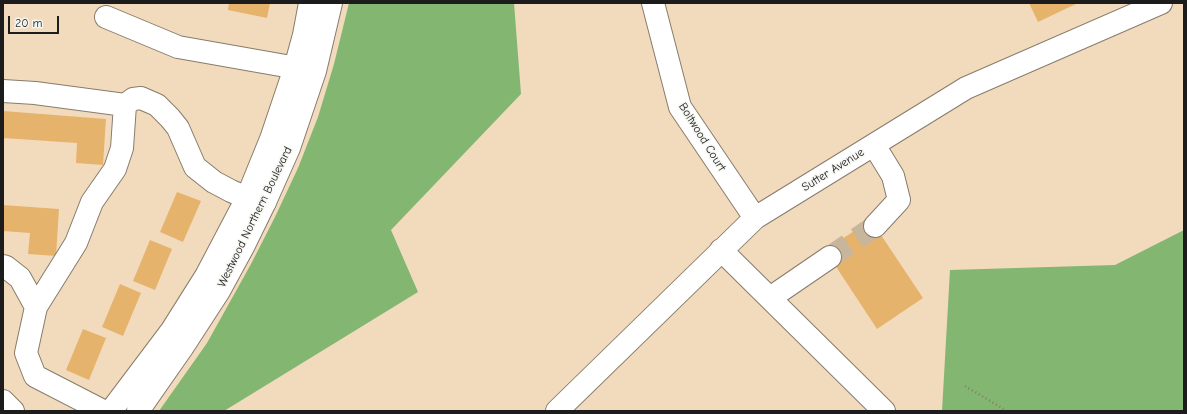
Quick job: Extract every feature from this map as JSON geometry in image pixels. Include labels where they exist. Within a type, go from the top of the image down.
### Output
[{"type":"street","name":"Westwood Northern Boulevard","points":[[305,69],[304,35],[310,3]]},
{"type":"street","name":"Westwood Northern Boulevard","points":[[138,411],[182,348],[219,291],[244,245],[272,139],[305,69],[331,3]]},
{"type":"street","name":"Boltwood Court","points":[[653,3],[680,107],[754,218]]},
{"type":"street","name":"Sutter Avenue","points":[[557,411],[754,218],[966,88],[1161,3]]},
{"type":"street","points":[[106,17],[178,47],[305,69]]},
{"type":"street","points":[[3,91],[35,93],[125,105],[133,99],[141,98],[157,105],[178,128],[195,166],[214,182],[231,191],[256,200]]},
{"type":"street","points":[[103,411],[35,376],[26,353],[36,307],[76,243],[92,202],[115,169],[122,148],[125,105]]},
{"type":"street","points":[[874,145],[893,176],[899,200],[876,226]]},
{"type":"street","name":"Westwood Northern Boulevard","points":[[112,411],[172,330],[256,200]]},
{"type":"street","points":[[721,250],[884,411]]},
{"type":"street","points":[[770,298],[830,257]]},
{"type":"street","points":[[3,266],[20,278],[36,307]]},
{"type":"street","points":[[3,401],[13,411]]},
{"type":"path","points":[[965,386],[1007,411]]},
{"type":"green space","points":[[349,3],[514,3],[521,94],[391,230],[418,292],[224,411],[159,411],[207,343],[251,264],[298,168],[318,117],[334,64]]},
{"type":"green space","points":[[1184,230],[1184,411],[942,411],[950,270],[1115,265]]},
{"type":"building","points":[[229,3],[270,3],[267,18],[228,10]]},
{"type":"building","points":[[1029,3],[1078,3],[1038,22]]},
{"type":"building","points":[[3,111],[106,119],[103,165],[76,163],[77,143],[3,138]]},
{"type":"building","points":[[177,192],[201,201],[183,242],[160,232]]},
{"type":"building","points":[[3,205],[59,209],[56,256],[28,254],[30,233],[3,231]]},
{"type":"building","points":[[871,220],[923,298],[877,329],[825,250]]},
{"type":"building","points":[[150,240],[172,249],[155,290],[133,281]]},
{"type":"building","points":[[120,284],[141,293],[123,336],[102,327]]},
{"type":"building","points":[[83,329],[106,338],[89,380],[66,370]]},
{"type":"tunnel","points":[[830,257],[875,226]]}]
